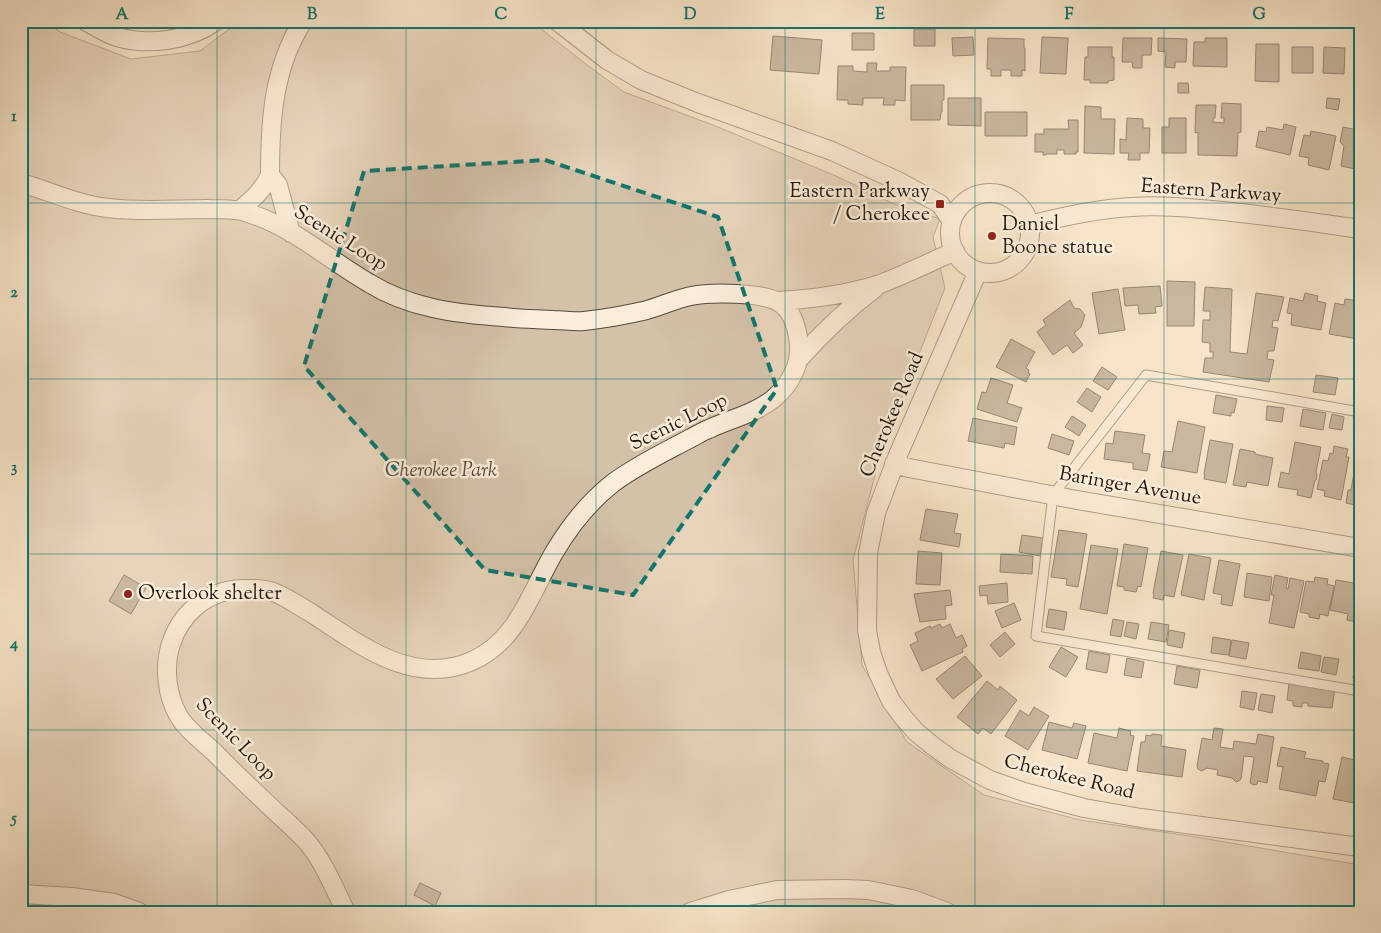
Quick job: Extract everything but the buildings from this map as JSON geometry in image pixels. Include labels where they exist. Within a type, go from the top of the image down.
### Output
[{"type":"street","points":[[85,21],[116,37],[141,41],[160,41],[192,34],[216,21]]},
{"type":"street","points":[[240,210],[266,185],[270,175],[273,106],[279,76],[287,52],[303,21]]},
{"type":"street","points":[[557,21],[607,60],[642,80],[698,103],[832,151],[898,181],[940,204],[951,220]]},
{"type":"street","points":[[270,175],[278,185],[291,233]]},
{"type":"street","name":"Scenic Loop","points":[[21,183],[83,203],[111,209],[240,210],[270,220],[370,285],[394,296],[436,309],[469,315],[583,321],[648,310],[687,296],[707,293],[763,297],[778,301],[787,310],[798,332],[799,359],[791,377],[778,394],[750,412],[708,429],[657,456],[619,479],[601,494],[588,507],[554,552],[527,605],[510,632],[494,648],[469,663],[435,670],[403,665],[376,653],[291,601],[271,591],[227,590],[203,601],[189,612],[175,633],[167,659],[169,689],[176,711],[186,725],[305,840],[326,871],[346,912]]},
{"type":"street","points":[[996,192],[1012,198],[1025,211],[1030,225],[1030,242],[1025,254],[1010,268],[995,273],[978,271],[965,264],[956,255],[950,239],[951,220],[960,205],[977,194],[996,192]]},
{"type":"street","name":"Eastern Parkway","points":[[1030,225],[1072,214],[1094,211],[1133,207],[1182,207],[1270,216],[1360,229]]},
{"type":"street","points":[[778,301],[826,297],[881,283],[955,251]]},
{"type":"street","name":"Cherokee Road","points":[[978,271],[894,464],[876,513],[868,553],[867,630],[871,652],[878,673],[891,701],[916,732],[951,759],[990,780],[1024,792],[1084,808],[1141,818],[1360,847]]},
{"type":"street","points":[[799,359],[844,312],[881,283]]},
{"type":"street","name":"Baringer Avenue","points":[[894,464],[1053,495],[1360,548]]},
{"type":"street","points":[[690,912],[729,900],[777,890],[844,889],[868,890],[912,899],[947,912]]},
{"type":"street","points":[[21,894],[72,897],[114,903],[139,912]]},
{"type":"lane","points":[[1360,412],[1146,375],[1053,495],[1036,636],[1360,691]]},
{"type":"highlighted area","points":[[545,160],[718,217],[777,389],[633,595],[485,570],[304,366],[364,171]]},
{"type":"green space","name":"Cherokee Park","points":[[21,21],[46,21],[60,32],[131,59],[200,51],[240,21],[531,21],[624,92],[713,125],[836,176],[894,204],[940,219],[933,237],[945,288],[882,448],[853,560],[862,665],[907,742],[984,795],[1080,820],[1190,836],[1360,865],[1360,912],[21,912]]},
{"type":"place","name":"Eastern Parkway / Cherokee","points":[[940,204]]},
{"type":"place","name":"Daniel Boone statue","points":[[992,236]]},
{"type":"place","name":"Overlook shelter","points":[[128,594]]}]
